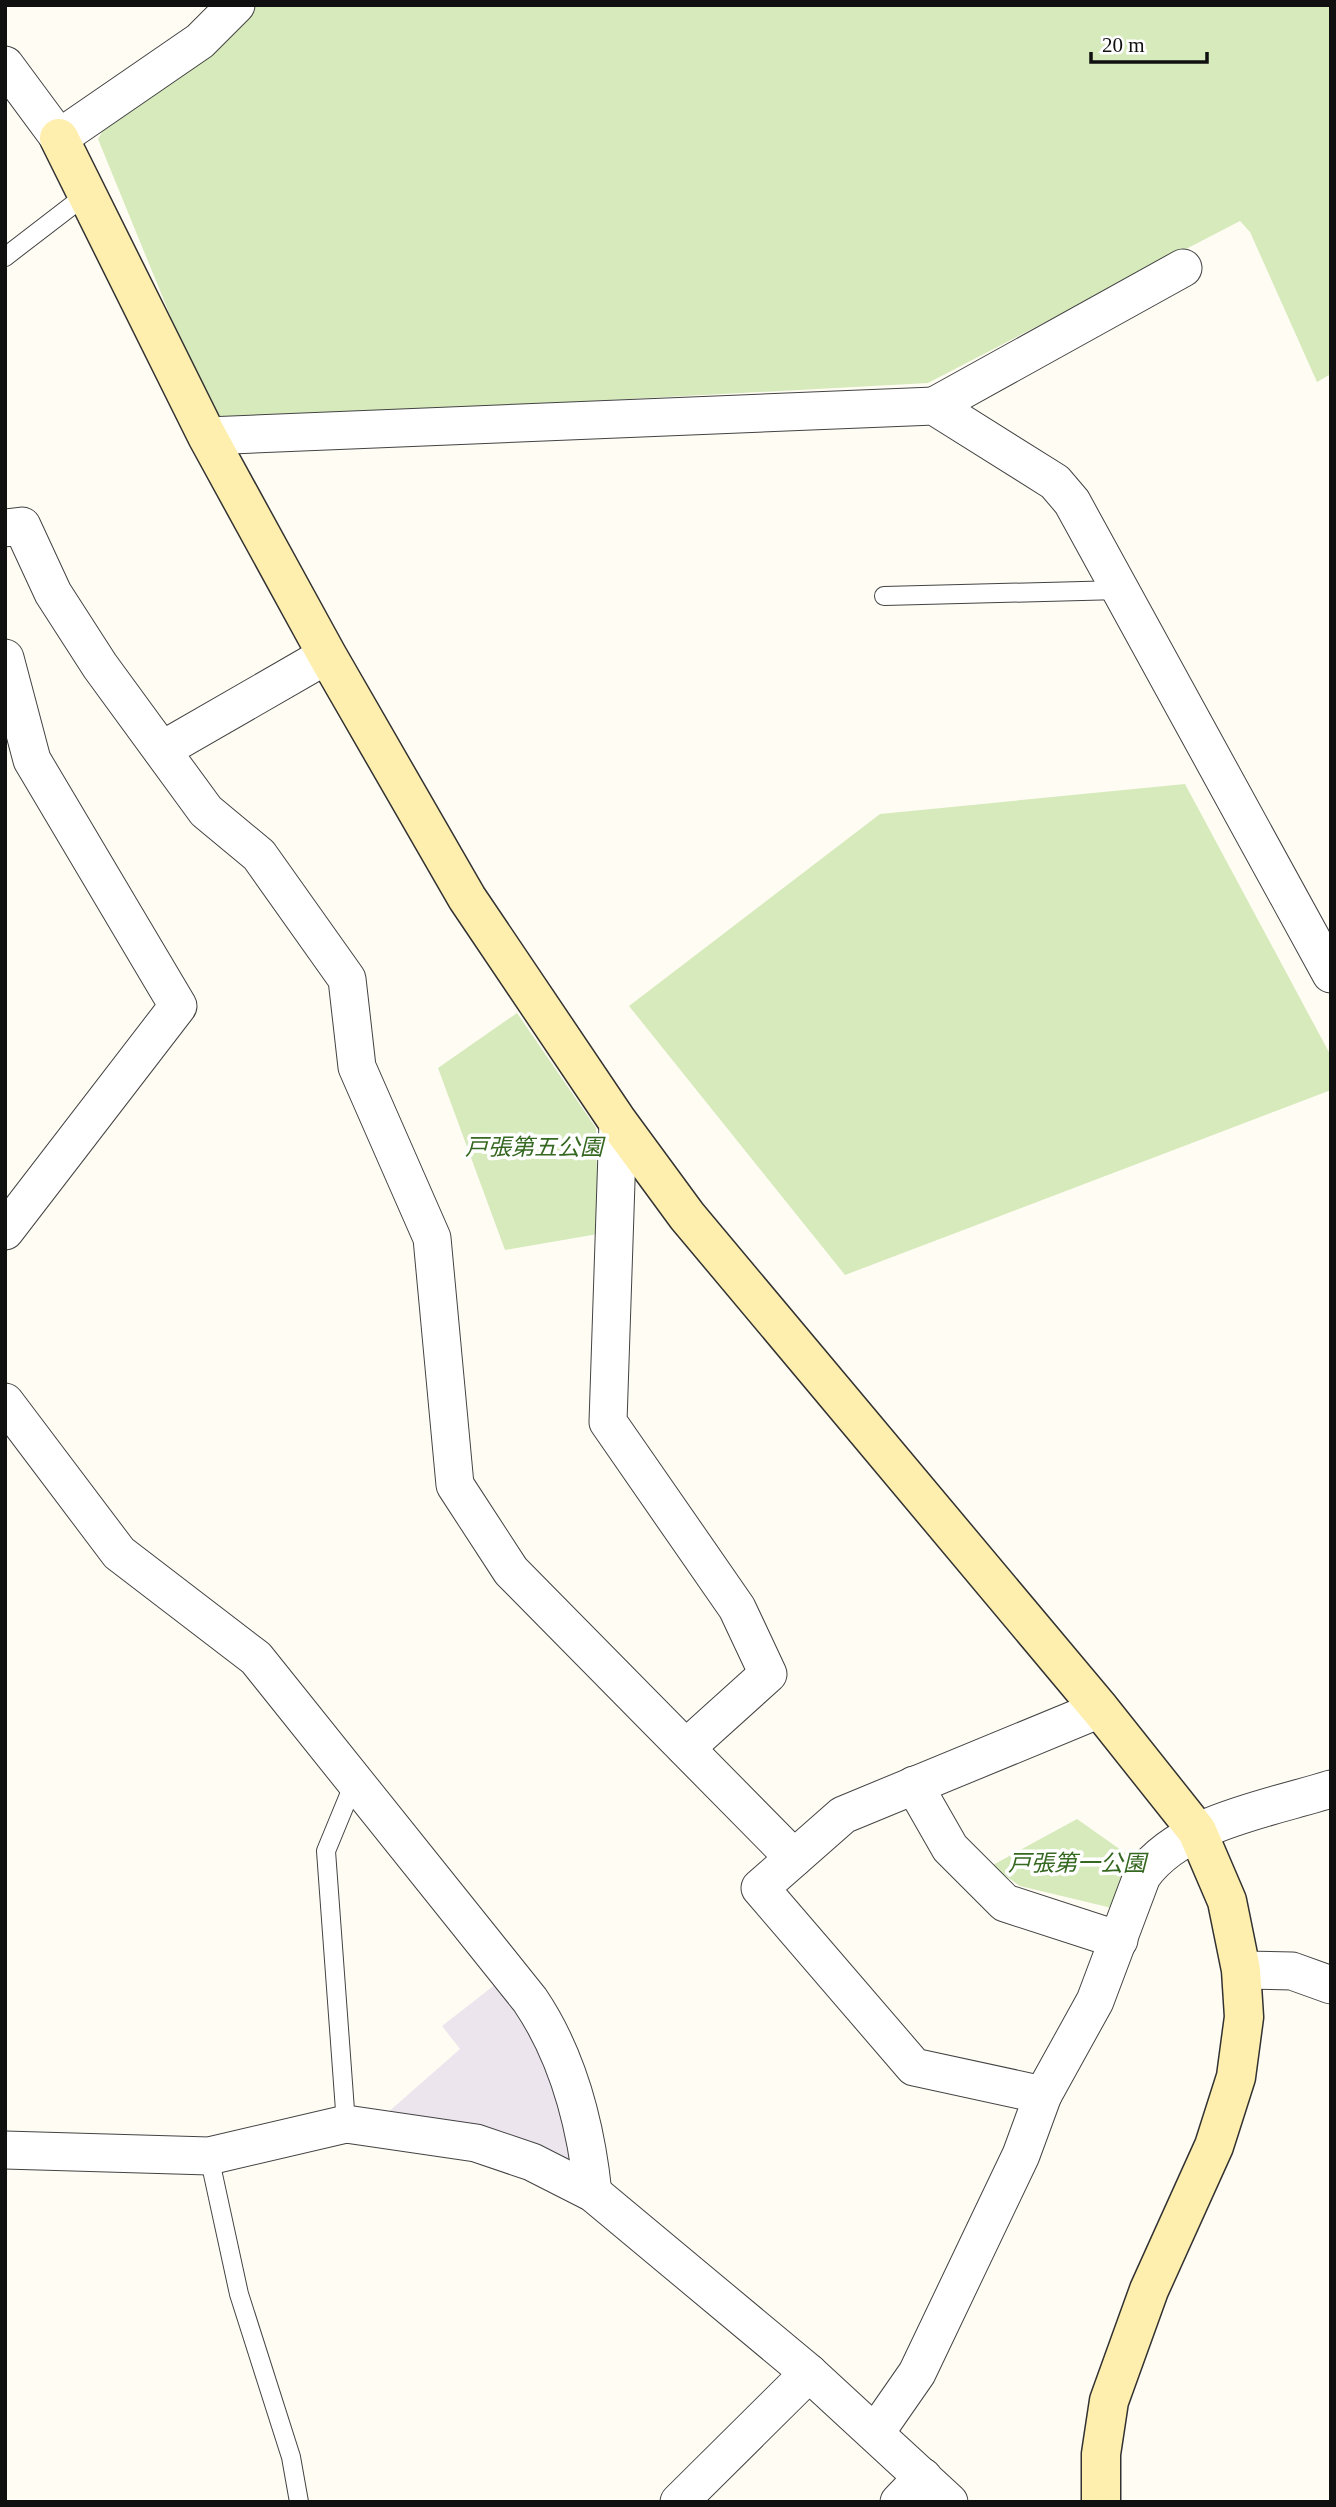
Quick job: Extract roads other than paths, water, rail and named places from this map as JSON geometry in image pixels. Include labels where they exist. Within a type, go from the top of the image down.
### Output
[{"type":"street","points":[[59,138],[200,41],[236,5]]},
{"type":"street","points":[[5,65],[59,138],[207,436],[327,655],[467,898],[618,1122],[687,1216],[1100,1709],[1197,1831],[1227,1901],[1241,1970],[1244,2017],[1236,2077],[1214,2146],[1149,2291],[1109,2401],[1101,2454],[1101,2502]]},
{"type":"street","points":[[207,436],[934,406],[1183,268]]},
{"type":"street","points":[[934,406],[1055,482],[1072,502],[1331,974]]},
{"type":"street","points":[[5,528],[22,526],[53,593],[100,666],[206,811],[259,855],[347,979],[357,1067],[432,1238],[454,1485],[511,1571],[794,1858]]},
{"type":"street","points":[[162,750],[327,655]]},
{"type":"street","points":[[5,658],[32,760],[178,1006],[5,1231]]},
{"type":"street","points":[[618,1122],[608,1422],[737,1608],[768,1674],[686,1748]]},
{"type":"street","points":[[7,1407],[119,1553],[256,1658],[545,2023],[557,2046],[588,2146],[593,2193]]},
{"type":"street","points":[[1043,2095],[914,2067],[760,1888],[843,1815],[1100,1709]]},
{"type":"street","points":[[914,1785],[950,1848],[1005,1903],[1119,1940]]},
{"type":"street","points":[[876,2432],[917,2373],[1021,2155],[1043,2095],[1095,2001],[1142,1876],[1151,1862],[1197,1831],[1331,1789]]},
{"type":"street","points":[[1241,1970],[1292,1971],[1331,1985]]},
{"type":"street","points":[[5,2150],[209,2155],[346,2124],[475,2143],[532,2162],[593,2193],[876,2432],[911,2489],[949,2502]]},
{"type":"street","points":[[679,2502],[809,2373]]},
{"type":"lane","points":[[5,257],[88,194]]},
{"type":"lane","points":[[884,596],[1120,590]]},
{"type":"lane","points":[[346,2124],[326,1852],[354,1783]]},
{"type":"lane","points":[[209,2155],[239,2294],[291,2457],[299,2502]]},
{"type":"park label","name":"戸張第五公園","points":[[534,1147]]},
{"type":"park label","name":"戸張第一公園","points":[[1077,1863]]}]
